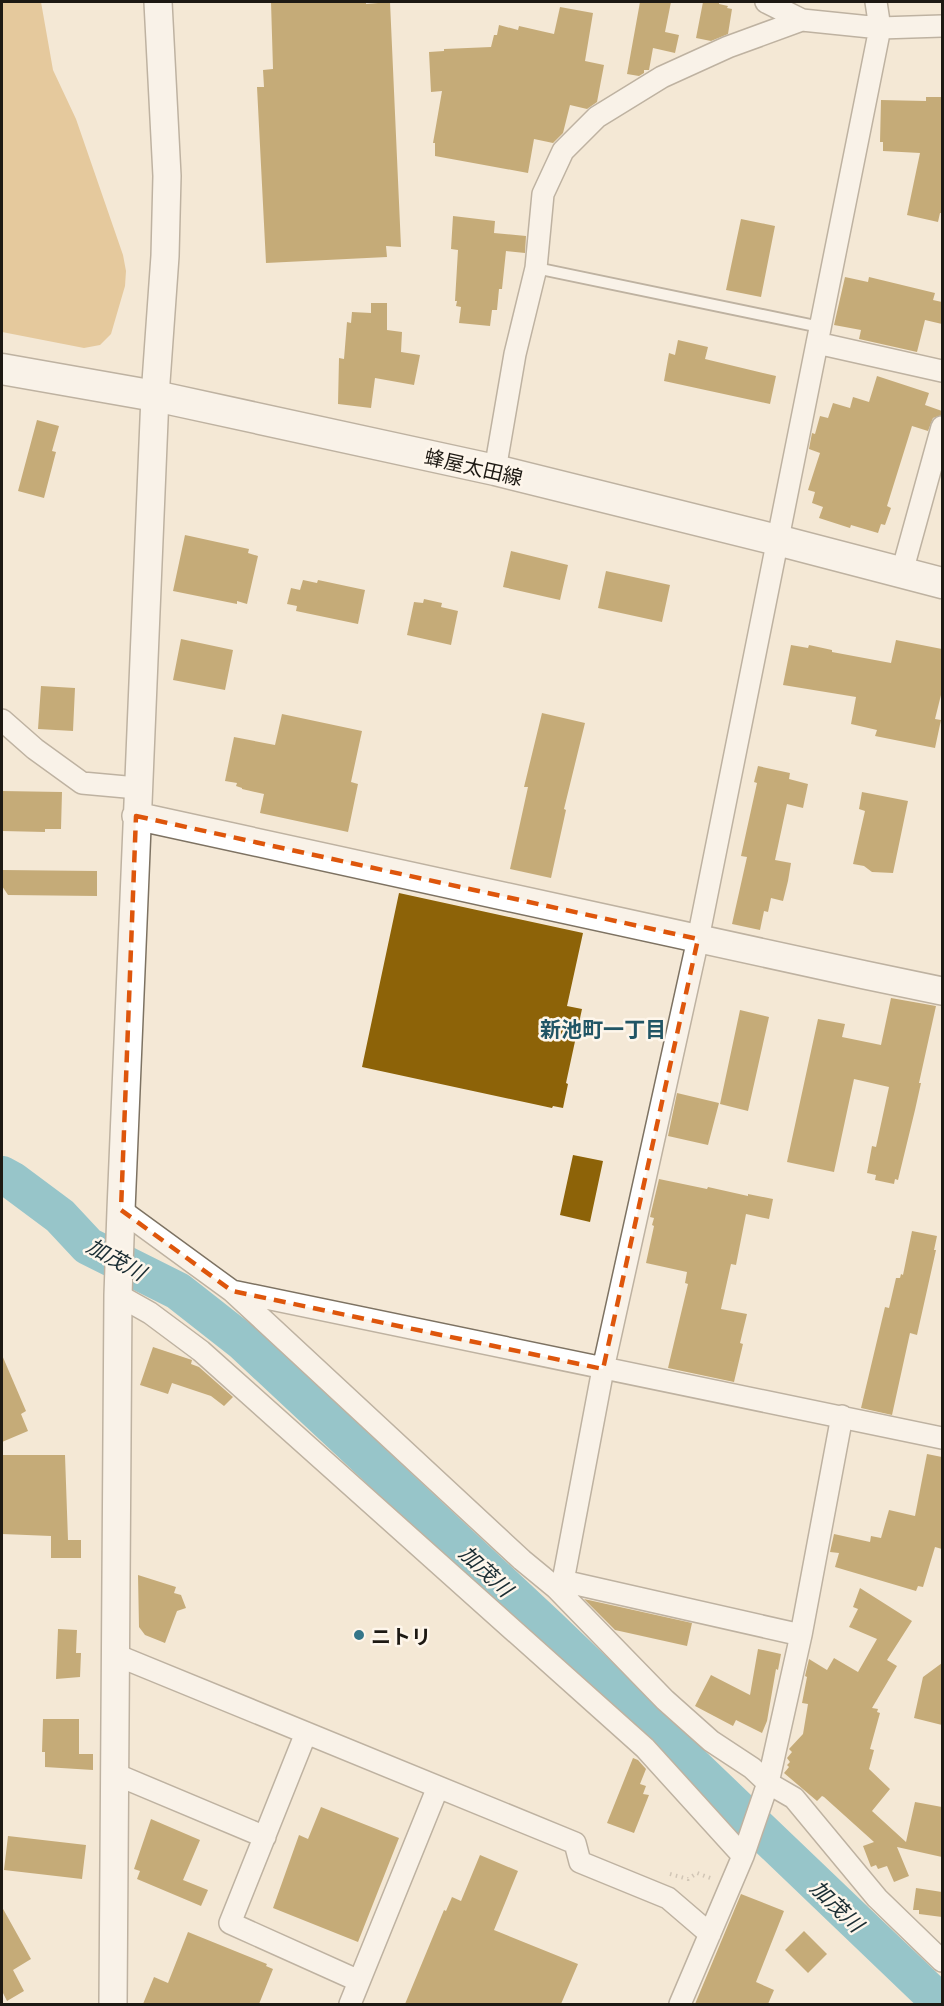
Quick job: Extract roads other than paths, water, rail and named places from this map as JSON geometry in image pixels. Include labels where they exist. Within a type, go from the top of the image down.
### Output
[{"type":"main road","name":"蜂屋太田線","points":[[2,369],[155,396],[495,470],[942,583]]},
{"type":"street","points":[[113,2004],[118,1295],[137,788],[155,396],[165,256],[167,176],[158,2]]},
{"type":"street","points":[[766,2],[802,20],[880,28],[942,26]]},
{"type":"street","points":[[559,1585],[603,1369],[698,939],[819,335],[880,28],[876,2]]},
{"type":"street","points":[[495,470],[515,354],[536,268],[543,194],[563,151],[597,117],[662,77],[728,47],[802,20]]},
{"type":"street","points":[[819,335],[942,371]]},
{"type":"street","points":[[902,572],[942,427]]},
{"type":"street","points":[[2,720],[34,749],[82,783],[137,788]]},
{"type":"street","points":[[136,816],[942,991]]},
{"type":"street","points":[[121,1210],[232,1291],[514,1552],[559,1585],[665,1700],[711,1741],[752,1768],[768,1783],[794,1798],[877,1898],[942,1961]]},
{"type":"street","points":[[232,1291],[942,1438]]},
{"type":"street","points":[[118,1295],[150,1313],[201,1351],[636,1740],[743,1856]]},
{"type":"street","points":[[681,2004],[743,1856],[768,1783],[801,1635],[842,1416]]},
{"type":"street","points":[[559,1585],[801,1635]]},
{"type":"street","points":[[116,1654],[575,1843],[580,1862],[668,1898],[710,1934]]},
{"type":"street","points":[[306,1733],[230,1923],[359,1981]]},
{"type":"street","points":[[115,1774],[265,1837]]},
{"type":"street","points":[[350,2004],[438,1788]]},
{"type":"lane","points":[[536,268],[819,335]]},
{"type":"waterway","name":"加茂川","points":[[2,1175],[60,1216],[88,1246],[178,1291],[243,1342],[548,1627],[942,2004]]},
{"type":"place","name":"ニトリ","points":[[359,1635]]},
{"type":"district","name":"新池町一丁目","points":[[603,1028]]}]
